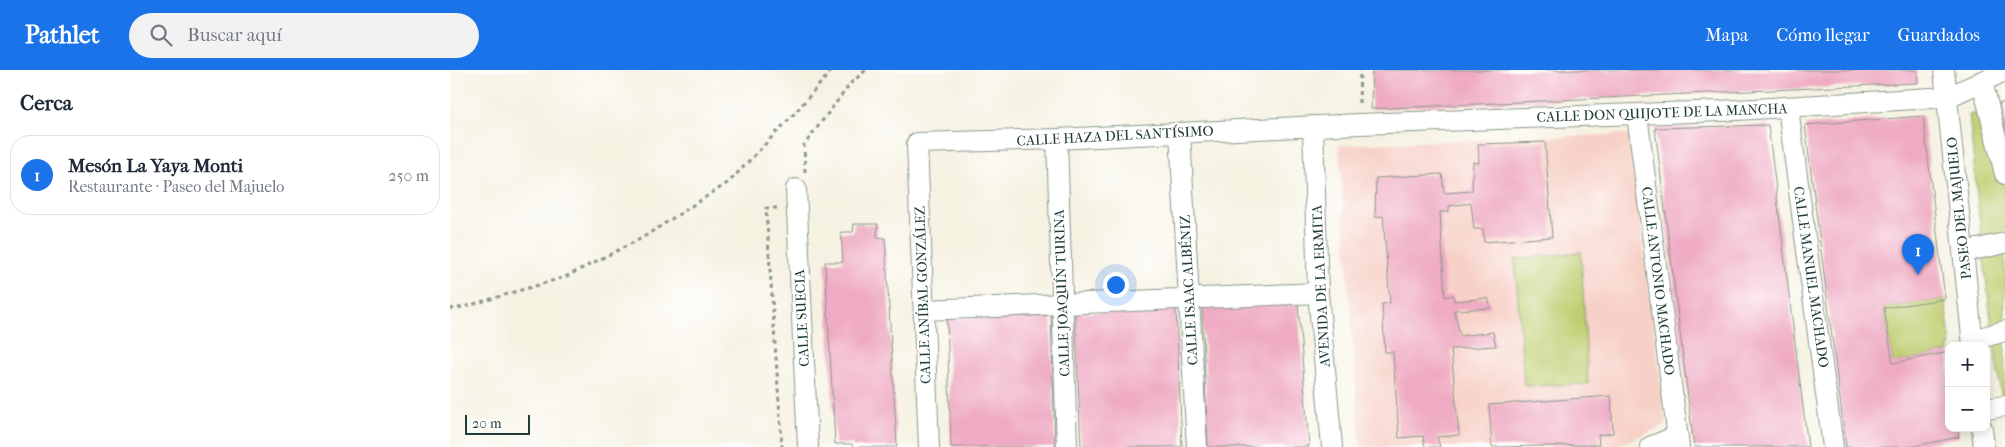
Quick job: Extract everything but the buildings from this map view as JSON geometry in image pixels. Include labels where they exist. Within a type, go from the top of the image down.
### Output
[{"type":"street","name":"PASEO DEL MAJUELO","points":[[1944,70],[1973,342]]},
{"type":"street","name":"CALLE DON QUIJOTE DE LA MANCHA","points":[[1313,126],[1788,108],[1948,97],[2005,71]]},
{"type":"street","points":[[1982,82],[2005,174]]},
{"type":"street","name":"CALLE MANUEL MACHADO","points":[[1788,108],[1833,447]]},
{"type":"street","name":"CALLE ANTONIO MACHADO","points":[[1637,114],[1678,441]]},
{"type":"street","name":"CALLE HAZA DEL SANTÍSIMO","points":[[917,143],[1057,139],[1313,126]]},
{"type":"street","name":"AVENIDA DE LA ERMITA","points":[[1313,126],[1318,293],[1332,447]]},
{"type":"street","name":"CALLE ISAAC ALBÉNIZ","points":[[1180,133],[1198,447]]},
{"type":"street","name":"CALLE JOAQUÍN TURINA","points":[[1057,139],[1066,447]]},
{"type":"street","name":"CALLE ANÍBAL GONZÁLEZ","points":[[917,143],[929,447]]},
{"type":"street","name":"CALLE SUECIA","points":[[796,189],[808,447]]},
{"type":"street","points":[[1964,252],[2005,244]]},
{"type":"street","points":[[924,310],[1318,293]]},
{"type":"street","points":[[1976,342],[2005,331]]},
{"type":"street","points":[[1990,408],[2005,406]]},
{"type":"street","points":[[1982,432],[1984,447]]},
{"type":"street","points":[[1650,447],[1678,441]]},
{"type":"path","points":[[450,309],[464,307],[565,277],[642,238],[729,182],[832,70]]},
{"type":"path","points":[[1359,124],[1360,70]]},
{"type":"shaded area","points":[[1629,134],[1666,425],[1614,447],[1360,447],[1339,145]]},
{"type":"green space","points":[[1986,110],[2005,187],[2005,239],[1982,244],[1969,115]]},
{"type":"green space","points":[[2005,248],[2005,326],[1992,329],[1983,253]]},
{"type":"green space","points":[[1581,252],[1588,384],[1524,386],[1515,259]]},
{"type":"green space","points":[[1945,299],[1950,342],[1945,342],[1945,353],[1893,363],[1884,308]]},
{"type":"green space","points":[[2005,336],[2005,401],[2002,401],[1993,339]]},
{"type":"place","name":"Mesón La Yaya Monti","points":[[1918,275]]}]
